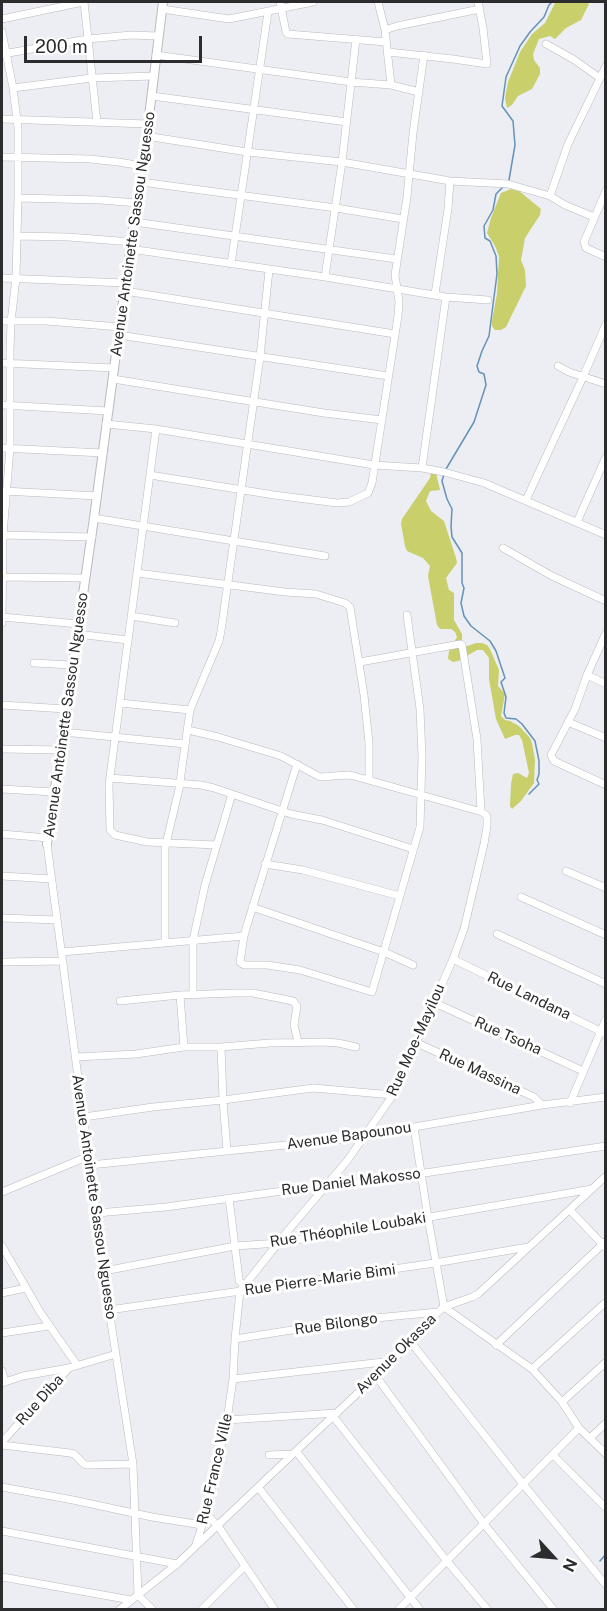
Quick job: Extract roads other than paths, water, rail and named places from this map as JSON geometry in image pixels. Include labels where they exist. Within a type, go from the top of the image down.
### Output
[{"type":"street","points":[[2,19],[83,2],[97,122]]},
{"type":"street","points":[[163,5],[223,19],[268,12],[280,5],[313,2]]},
{"type":"street","points":[[378,2],[385,30],[390,85]]},
{"type":"street","name":"Avenue Antoinette Sassou Nguesso","points":[[138,1595],[133,1464],[104,1271],[48,841],[141,182],[163,5]]},
{"type":"street","points":[[280,5],[287,33],[386,42]]},
{"type":"street","points":[[385,30],[479,5],[487,64],[388,52]]},
{"type":"street","points":[[231,264],[268,12]]},
{"type":"street","points":[[2,32],[4,54],[13,88],[18,198],[16,278],[5,364],[11,405],[10,448],[4,491],[2,535],[2,623]]},
{"type":"street","points":[[4,54],[88,39],[131,35],[158,36]]},
{"type":"street","points":[[326,277],[356,39]]},
{"type":"street","points":[[546,44],[600,78]]},
{"type":"street","points":[[156,55],[351,82],[390,85],[418,92]]},
{"type":"street","points":[[150,475],[337,503],[349,502],[368,493],[372,483],[395,334],[399,302],[395,275],[396,259],[424,55]]},
{"type":"street","points":[[550,196],[568,144],[606,66]]},
{"type":"street","points":[[13,88],[92,78],[153,76]]},
{"type":"street","points":[[152,96],[347,122]]},
{"type":"street","points":[[2,119],[148,124]]},
{"type":"street","points":[[146,136],[247,152],[342,162],[450,181],[508,184],[550,196],[594,217]]},
{"type":"street","points":[[2,157],[90,159],[143,166]]},
{"type":"street","points":[[435,294],[450,181]]},
{"type":"street","points":[[141,182],[403,219]]},
{"type":"street","points":[[606,191],[584,242],[585,246],[606,257]]},
{"type":"street","points":[[18,198],[138,203]]},
{"type":"street","points":[[135,222],[396,259]]},
{"type":"street","points":[[17,236],[68,237],[131,245],[231,264],[326,277],[397,290],[488,300]]},
{"type":"street","points":[[165,942],[166,843],[180,783],[190,710],[219,641],[260,357],[269,270]]},
{"type":"street","points":[[2,278],[125,287],[264,314],[395,334]]},
{"type":"street","points":[[422,468],[446,297]]},
{"type":"street","points":[[2,321],[46,321],[119,331],[260,357],[388,376]]},
{"type":"street","points":[[526,500],[606,324]]},
{"type":"street","points":[[5,364],[114,368]]},
{"type":"street","points":[[558,366],[606,384]]},
{"type":"street","points":[[113,379],[324,413],[382,420]]},
{"type":"street","points":[[2,405],[108,411]]},
{"type":"street","points":[[106,424],[156,429],[374,465],[422,468],[474,480],[606,535]]},
{"type":"street","points":[[156,429],[110,778],[110,830],[112,833],[147,842],[218,845]]},
{"type":"street","points":[[2,448],[103,453]]},
{"type":"street","points":[[577,522],[606,457]]},
{"type":"street","points":[[4,491],[97,496]]},
{"type":"street","points":[[94,518],[325,556]]},
{"type":"street","points":[[2,535],[92,537]]},
{"type":"street","points":[[503,548],[552,576],[606,601]]},
{"type":"street","points":[[137,573],[316,594],[345,603],[350,607],[360,662],[369,743],[369,780]]},
{"type":"street","points":[[2,577],[85,578]]},
{"type":"street","points":[[297,764],[252,907],[240,962],[300,970],[372,992],[420,827],[422,757],[420,709],[407,615]]},
{"type":"street","points":[[131,616],[175,623]]},
{"type":"street","points":[[2,617],[79,624]]},
{"type":"street","points":[[606,633],[586,675],[579,699],[551,755],[552,758],[606,785]]},
{"type":"street","points":[[77,634],[128,640]]},
{"type":"street","name":"Rue Moe-Mayilou","points":[[242,1288],[347,1161],[393,1095],[464,929],[484,844],[484,814],[477,739],[462,645],[412,654]]},
{"type":"street","points":[[360,662],[412,654]]},
{"type":"street","points":[[34,663],[72,665]]},
{"type":"street","points":[[586,675],[606,684]]},
{"type":"street","points":[[120,703],[190,710]]},
{"type":"street","points":[[2,705],[66,709]]},
{"type":"street","points":[[568,722],[606,738]]},
{"type":"street","points":[[188,730],[281,756],[320,777],[348,775],[484,814]]},
{"type":"street","points":[[63,732],[185,744]]},
{"type":"street","points":[[2,749],[60,750]]},
{"type":"street","points":[[110,778],[201,785],[413,849]]},
{"type":"street","points":[[2,789],[54,792]]},
{"type":"street","points":[[193,995],[193,940],[205,885],[232,794]]},
{"type":"street","points":[[2,834],[48,841]]},
{"type":"street","points":[[265,864],[303,870],[400,896]]},
{"type":"street","points":[[567,871],[606,888]]},
{"type":"street","points":[[2,876],[52,879]]},
{"type":"street","points":[[521,897],[606,935]]},
{"type":"street","points":[[252,907],[384,952],[413,965]]},
{"type":"street","points":[[2,918],[57,920]]},
{"type":"street","points":[[497,934],[606,984]]},
{"type":"street","points":[[62,952],[244,936]]},
{"type":"street","name":"Rue Landana","points":[[453,959],[603,1032]]},
{"type":"street","points":[[2,962],[63,961]]},
{"type":"street","points":[[120,1001],[180,995],[253,993],[293,1001],[297,1006],[294,1025],[298,1042]]},
{"type":"street","points":[[180,995],[184,1047]]},
{"type":"street","name":"Rue Tsoha","points":[[433,1002],[583,1071]]},
{"type":"street","points":[[570,1103],[603,1032],[606,1019]]},
{"type":"street","name":"Rue Massina","points":[[416,1042],[534,1097],[542,1106]]},
{"type":"street","points":[[76,1057],[136,1054],[184,1047],[270,1043],[338,1043],[356,1047]]},
{"type":"street","points":[[221,1047],[227,1151]]},
{"type":"street","points":[[84,1117],[313,1088],[393,1095]]},
{"type":"street","name":"Avenue Bapounou","points":[[90,1164],[364,1137],[606,1097]]},
{"type":"street","points":[[414,1127],[441,1309],[532,1370],[562,1402],[579,1428],[606,1454]]},
{"type":"street","name":"Rue Daniel Makosso","points":[[97,1213],[324,1188],[606,1146]]},
{"type":"street","points":[[2,1192],[89,1156]]},
{"type":"street","name":"Avenue Okassa","points":[[195,1547],[392,1361],[441,1309],[478,1294],[606,1176]]},
{"type":"street","name":"Rue Théophile Loubaki","points":[[104,1271],[235,1246],[279,1243],[592,1189]]},
{"type":"street","points":[[229,1198],[239,1281],[242,1288]]},
{"type":"street","points":[[496,1345],[604,1244],[570,1210]]},
{"type":"street","points":[[2,1246],[73,1366],[3,1382],[2,1371]]},
{"type":"street","name":"Rue Pierre-Marie Bimi","points":[[110,1310],[242,1288],[435,1263],[530,1247]]},
{"type":"street","points":[[2,1293],[26,1288]]},
{"type":"street","name":"Rue France Ville","points":[[118,1610],[195,1547],[206,1514],[227,1420],[242,1288]]},
{"type":"street","points":[[532,1370],[606,1302]]},
{"type":"street","name":"Rue Bilongo","points":[[235,1339],[441,1309]]},
{"type":"street","points":[[2,1333],[49,1326]]},
{"type":"street","points":[[410,1341],[523,1484],[606,1584]]},
{"type":"street","name":"Rue Diba","points":[[2,1441],[73,1366],[116,1354]]},
{"type":"street","points":[[233,1379],[392,1361]]},
{"type":"street","points":[[562,1402],[606,1362]]},
{"type":"street","points":[[376,1376],[484,1524],[554,1610]]},
{"type":"street","points":[[227,1420],[335,1414],[488,1610]]},
{"type":"street","points":[[590,1438],[606,1423]]},
{"type":"street","points":[[398,1610],[579,1428]]},
{"type":"street","points":[[2,1441],[74,1454],[87,1465],[133,1464]]},
{"type":"street","points":[[269,1455],[294,1452],[420,1610]]},
{"type":"street","points":[[553,1455],[606,1508]]},
{"type":"street","points":[[2,1487],[202,1525]]},
{"type":"street","points":[[258,1487],[354,1610]]},
{"type":"street","points":[[206,1514],[218,1526],[274,1609]]},
{"type":"street","points":[[2,1531],[177,1564]]},
{"type":"street","points":[[201,1610],[245,1566]]},
{"type":"street","points":[[2,1577],[131,1600]]},
{"type":"street","points":[[138,1595],[153,1610]]},
{"type":"waterway","points":[[509,180],[515,145],[513,121],[502,106],[506,77],[520,46],[544,17],[552,2]]},
{"type":"waterway","points":[[446,469],[474,422],[486,385],[484,374],[479,372],[477,366],[489,336],[497,274],[496,256],[490,241],[485,238],[484,226],[493,210],[496,194],[503,187]]},
{"type":"waterway","points":[[444,474],[442,481],[452,509],[452,537],[462,553],[464,588],[461,603],[464,616],[471,626],[490,641],[496,651],[505,678],[501,682],[506,697],[504,713],[506,718],[516,719],[535,741],[539,761],[537,780],[539,784],[529,794]]},
{"type":"waterway","points":[[600,1561],[606,1554]]}]
